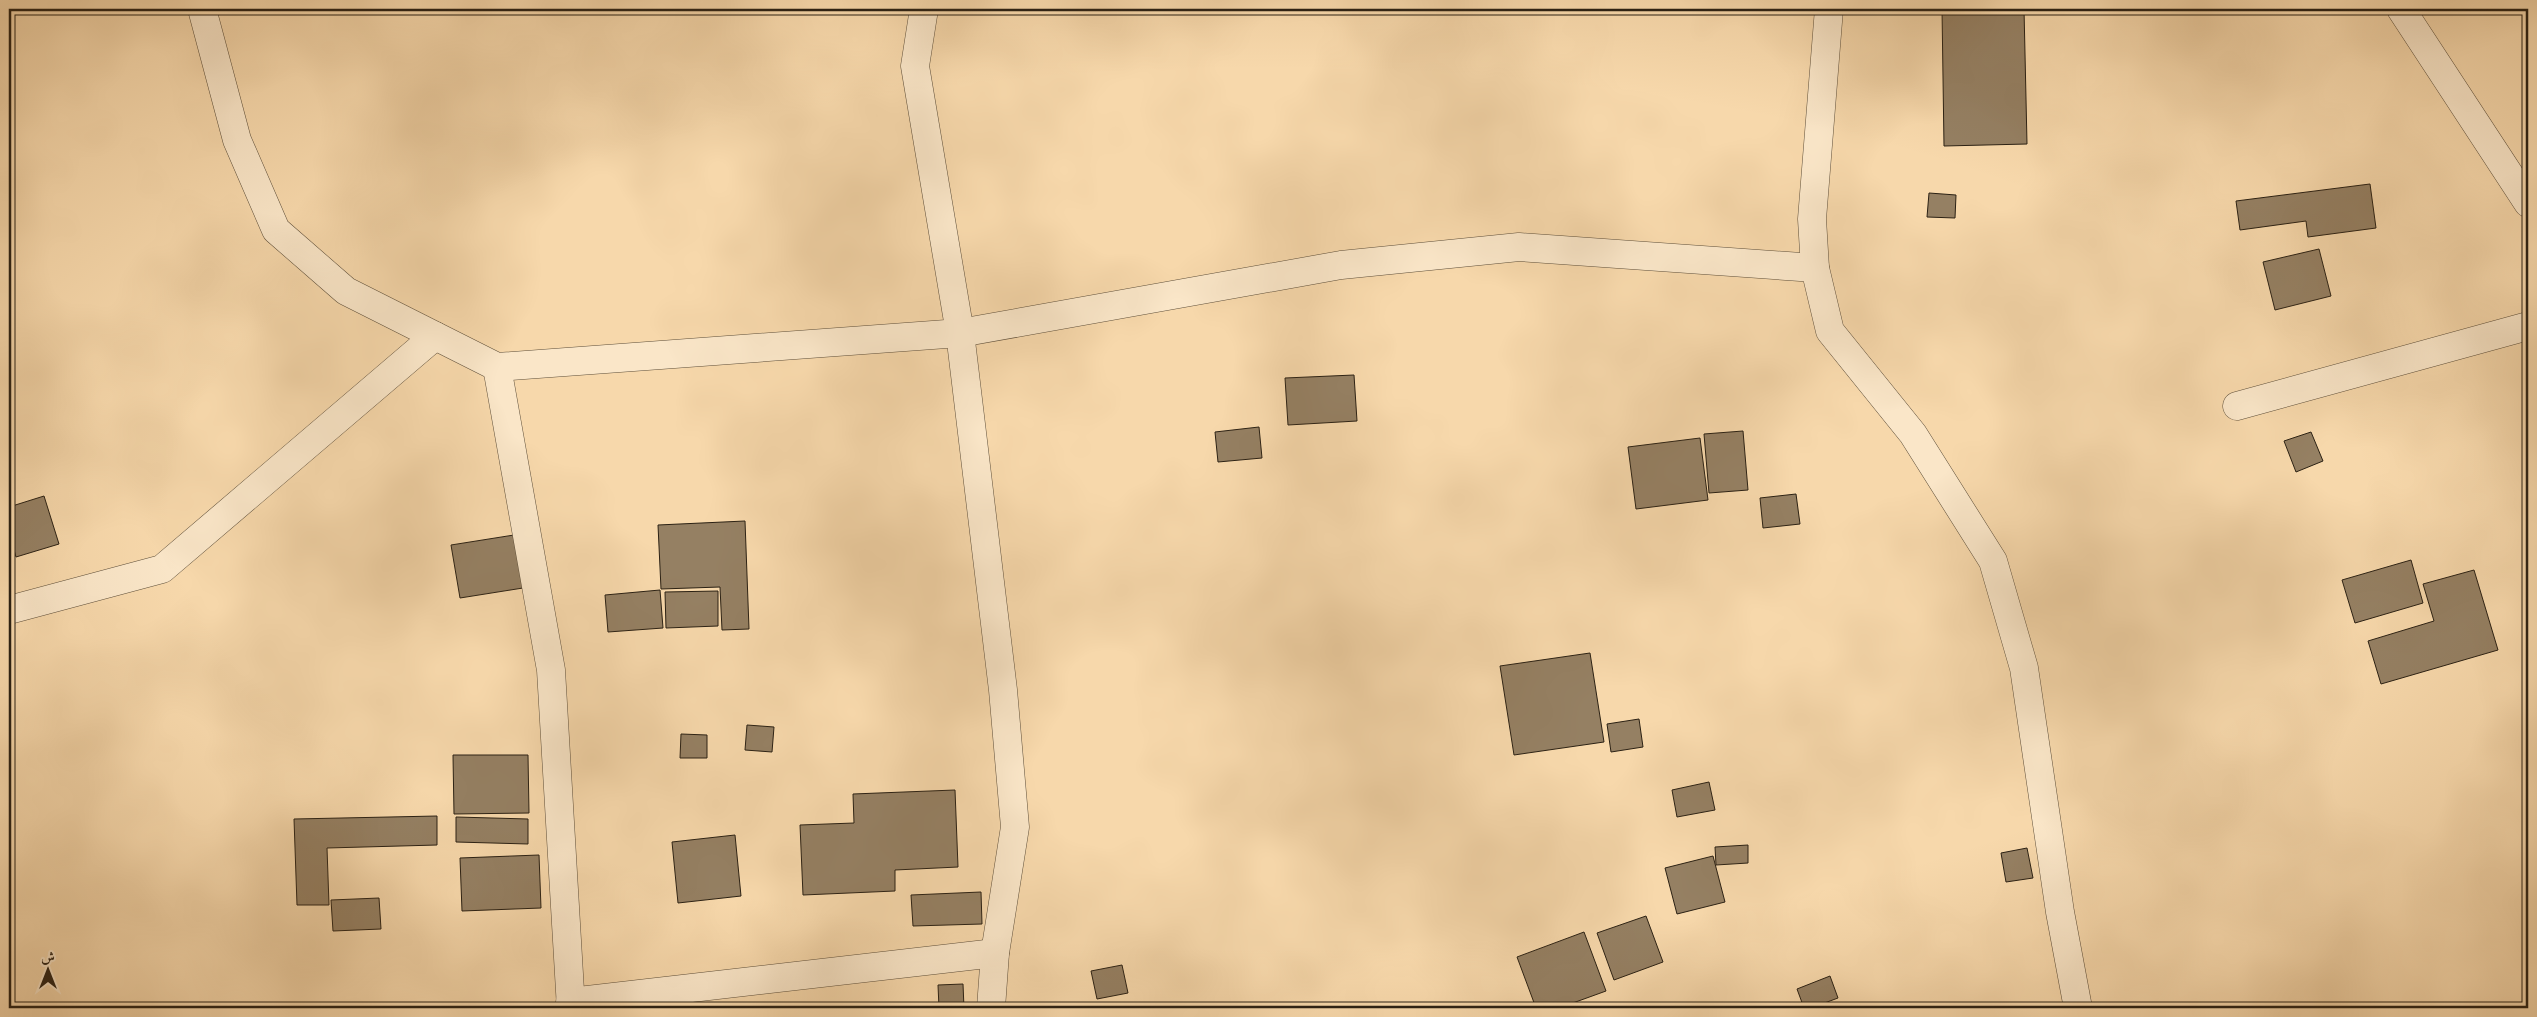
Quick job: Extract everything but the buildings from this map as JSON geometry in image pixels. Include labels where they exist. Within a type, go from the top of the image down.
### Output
[{"type":"street","points":[[202,9],[237,140],[276,230],[346,292],[497,367],[960,333],[1341,265],[1519,247],[1815,268]]},
{"type":"street","points":[[924,9],[915,66],[960,333],[1003,690],[1015,827],[995,953],[991,1008]]},
{"type":"street","points":[[1829,9],[1812,219],[1815,268],[1830,331],[1913,434],[1993,561],[2024,668],[2060,912],[2078,1008]]},
{"type":"street","points":[[2401,9],[2528,203]]},
{"type":"street","points":[[2237,406],[2528,326]]},
{"type":"street","points":[[9,610],[162,569],[435,336]]},
{"type":"street","points":[[497,367],[551,670],[571,1005],[995,953]]}]
